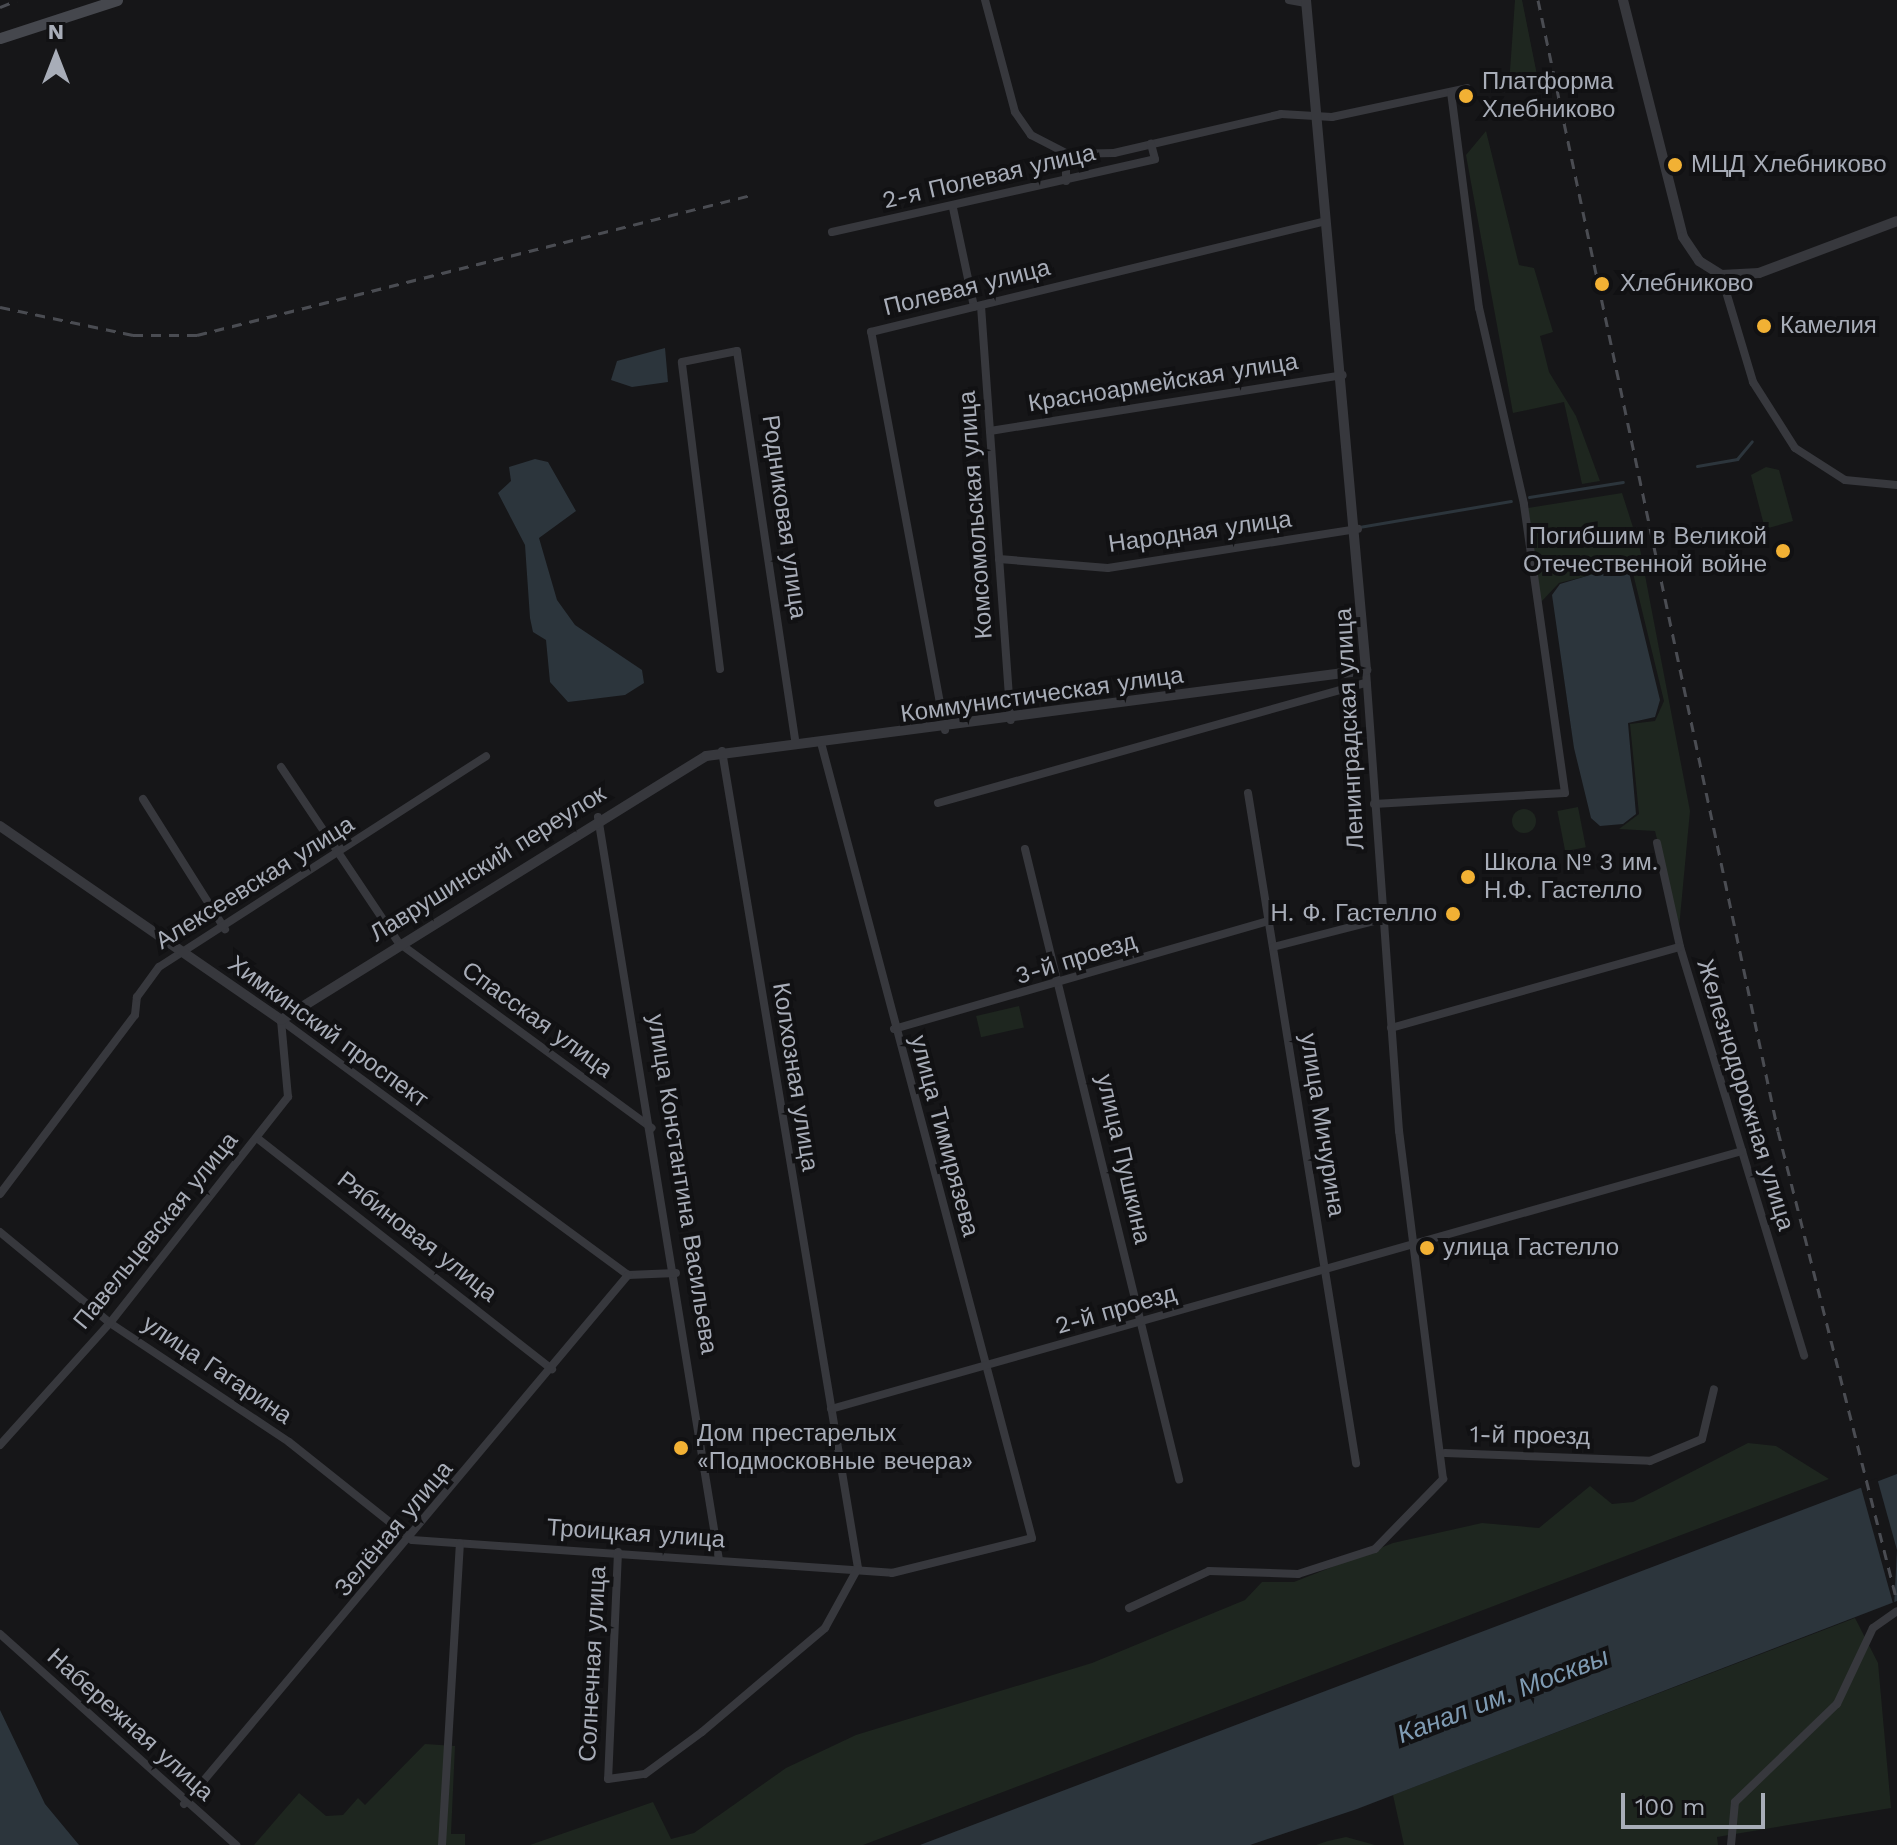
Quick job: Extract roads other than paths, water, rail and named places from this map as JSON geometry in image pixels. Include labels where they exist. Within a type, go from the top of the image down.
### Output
[{"type":"main road","points":[[0,38],[117,0]]},
{"type":"street","points":[[985,0],[1009,97],[1031,135],[1080,156],[1151,144],[1281,114],[1332,117],[1467,88]]},
{"type":"street","points":[[1289,0],[1306,1]]},
{"type":"street","points":[[1623,0],[1683,237],[1692,255],[1721,275],[1753,382],[1795,448],[1845,480],[1897,485]]},
{"type":"street","name":"Ленинградская улица","points":[[1306,1],[1312,115],[1358,529],[1382,919],[1411,1246],[1445,1453]]},
{"type":"street","points":[[1374,804],[1565,793],[1524,504],[1479,308],[1451,93]]},
{"type":"street","name":"2-я Полевая улица","points":[[832,232],[953,208],[1155,159],[1151,144]]},
{"type":"street","points":[[1066,165],[1066,181]]},
{"type":"street","name":"Комсомольская улица","points":[[953,208],[978,307],[1011,721]]},
{"type":"street","name":"Полевая улица","points":[[945,730],[871,332],[1326,221]]},
{"type":"street","points":[[1721,275],[1768,271],[1897,221]]},
{"type":"street","name":"Родниковая улица","points":[[720,669],[683,359],[741,355],[796,745]]},
{"type":"street","name":"Красноармейская улица","points":[[990,431],[1343,375]]},
{"type":"street","name":"Народная улица","points":[[999,559],[1108,568],[1358,529]]},
{"type":"street","name":"Коммунистическая улица","points":[[722,751],[945,730],[1366,670]]},
{"type":"street","points":[[938,803],[1366,683]]},
{"type":"street","name":"улица Тимирязева","points":[[821,743],[894,1029],[1032,1538],[892,1573],[858,1568]]},
{"type":"street","name":"Лаврушинский переулок","points":[[281,1020],[598,817],[722,751]]},
{"type":"street","name":"Колхозная улица","points":[[722,751],[858,1568]]},
{"type":"street","name":"Алексеевская улица","points":[[0,1194],[135,1015],[137,997],[159,967],[225,929],[486,756]]},
{"type":"street","name":"Спасская улица","points":[[281,767],[399,943],[652,1128]]},
{"type":"street","name":"улица Мичурина","points":[[1248,793],[1356,1463]]},
{"type":"street","points":[[143,799],[225,929]]},
{"type":"street","name":"улица Константина Васильева","points":[[598,817],[676,1273],[719,1560]]},
{"type":"street","name":"Химкинский проспект","points":[[0,826],[281,1020],[628,1275]]},
{"type":"street","name":"Железнодорожная улица","points":[[1657,843],[1680,947],[1804,1356]]},
{"type":"street","name":"улица Пушкина","points":[[1025,849],[1062,985],[1179,1479]]},
{"type":"street","points":[[1273,947],[1382,919]]},
{"type":"street","name":"3-й проезд","points":[[894,1029],[1062,985],[1269,921]]},
{"type":"street","points":[[1391,1028],[1680,947]]},
{"type":"street","name":"Павельцевская улица","points":[[0,1445],[110,1323],[291,1091],[281,1020]]},
{"type":"street","name":"Рябиновая улица","points":[[257,1138],[552,1369]]},
{"type":"street","points":[[1411,1246],[1742,1151]]},
{"type":"street","name":"улица Гагарина","points":[[0,1232],[110,1323],[289,1442],[412,1540]]},
{"type":"street","name":"2-й проезд","points":[[831,1409],[985,1369],[1411,1246]]},
{"type":"street","points":[[628,1275],[676,1273]]},
{"type":"street","name":"Зелёная улица","points":[[184,1804],[412,1540],[628,1275]]},
{"type":"street","name":"1-й проезд","points":[[1129,1608],[1209,1571],[1298,1574],[1375,1549],[1438,1492],[1445,1453],[1650,1461],[1702,1439],[1714,1389]]},
{"type":"street","name":"Троицкая улица","points":[[412,1540],[858,1568]]},
{"type":"street","points":[[442,1845],[460,1544]]},
{"type":"street","name":"Солнечная улица","points":[[618,1552],[608,1779],[645,1774],[702,1732],[825,1628],[858,1568]]},
{"type":"street","points":[[1731,1845],[1735,1802],[1852,1682],[1873,1628],[1897,1611]]},
{"type":"street","name":"Набережная улица","points":[[0,1634],[184,1804],[236,1845]]},
{"type":"water","points":[[665,348],[668,382],[632,387],[611,380],[617,361]]},
{"type":"water","points":[[535,459],[548,462],[576,511],[539,538],[557,600],[575,625],[642,670],[644,683],[625,695],[568,702],[550,682],[546,640],[533,632],[530,618],[525,545],[498,493],[511,481],[509,467]]},
{"type":"water","points":[[1627,564],[1660,700],[1655,717],[1628,723],[1636,814],[1623,824],[1600,826],[1591,818],[1574,748],[1552,595],[1560,584]]},
{"type":"water","name":"Канал им. Москвы","points":[[1897,1474],[1897,1601],[1357,1809],[1250,1845],[920,1845]]},
{"type":"water","points":[[0,1710],[45,1804],[79,1845],[0,1845]]},
{"type":"waterway","points":[[1697,466],[1737,459],[1752,441]]},
{"type":"waterway","points":[[1529,497],[1623,482]]},
{"type":"waterway","points":[[1359,527],[1511,501]]},
{"type":"railway","points":[[0,7],[17,0]]},
{"type":"railway","points":[[1538,0],[1778,1131],[1897,1601]]},
{"type":"railway","points":[[0,307],[133,335],[197,335],[751,195]]},
{"type":"place","name":"Платформа Хлебниково","points":[[1466,96]]},
{"type":"place","name":"МЦД Хлебниково","points":[[1675,165]]},
{"type":"place","name":"Хлебниково","points":[[1602,284]]},
{"type":"place","name":"Камелия","points":[[1764,326]]},
{"type":"place","name":"Погибшим в Великой Отечественной войне","points":[[1783,551]]},
{"type":"place","name":"Школа № 3 им. Н.Ф. Гастелло","points":[[1468,877]]},
{"type":"place","name":"Н. Ф. Гастелло","points":[[1453,914]]},
{"type":"place","name":"улица Гастелло","points":[[1427,1248]]},
{"type":"place","name":"Дом престарелых «Подмосковные вечера»","points":[[681,1448]]}]
